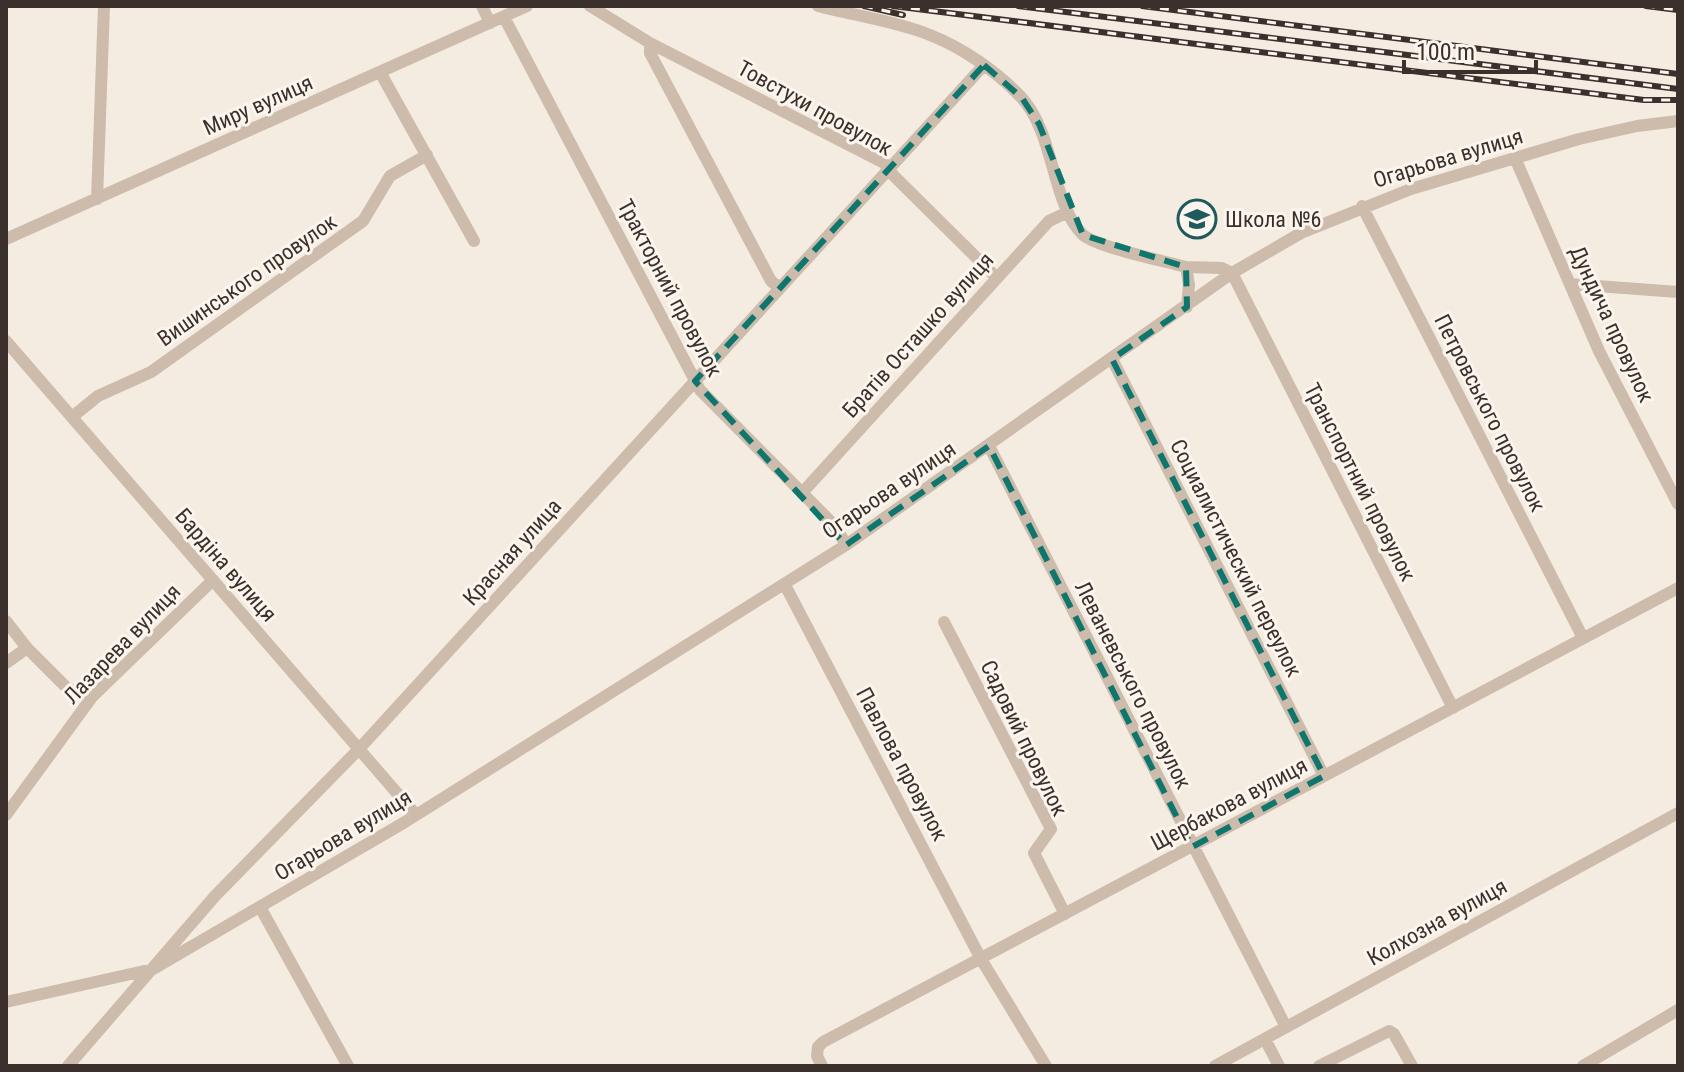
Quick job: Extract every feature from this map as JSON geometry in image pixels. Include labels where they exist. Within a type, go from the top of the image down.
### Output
[{"type":"street","points":[[97,199],[104,6]]},
{"type":"street","points":[[482,6],[490,23]]},
{"type":"street","name":"Миру вулиця","points":[[6,239],[527,6]]},
{"type":"street","name":"Товстухи провулок","points":[[590,6],[650,43],[884,163],[997,278]]},
{"type":"street","points":[[818,6],[930,35],[984,65],[1022,98],[1039,124],[1068,212],[1083,235],[1107,246],[1186,267],[1222,268],[1232,273]]},
{"type":"street","name":"Тракторний провулок","points":[[504,17],[700,390],[836,527],[846,545]]},
{"type":"street","points":[[650,43],[650,53],[656,65],[771,281],[780,288]]},
{"type":"street","name":"Красная улица","points":[[68,1066],[215,896],[359,749],[984,65]]},
{"type":"street","points":[[380,72],[474,241]]},
{"type":"street","name":"Огарьова вулиця","points":[[153,969],[416,815],[785,585],[989,446],[1232,273],[1301,233],[1362,206],[1515,158],[1637,126],[1678,121]]},
{"type":"street","name":"Вишинського провулок","points":[[72,417],[98,396],[151,372],[363,221],[390,176],[427,155]]},
{"type":"street","name":"Дундича провулок","points":[[1515,158],[1599,351],[1678,504]]},
{"type":"street","name":"Петровського провулок","points":[[1362,206],[1583,638]]},
{"type":"street","name":"Братів Осташко вулиця","points":[[802,493],[1049,221],[1068,212]]},
{"type":"street","points":[[1186,267],[1189,285],[1187,307]]},
{"type":"street","name":"Транспортний провулок","points":[[1232,273],[1453,708]]},
{"type":"street","points":[[1570,284],[1678,292]]},
{"type":"street","name":"Бардіна вулиця","points":[[6,341],[416,815]]},
{"type":"street","name":"Социалистический переулок","points":[[1112,359],[1324,776]]},
{"type":"street","name":"Леваневського провулок","points":[[989,446],[1286,1027]]},
{"type":"street","name":"Лазарева вулиця","points":[[6,815],[92,697],[213,580]]},
{"type":"street","name":"Павлова провулок","points":[[785,585],[982,961],[1046,1066]]},
{"type":"street","name":"Щербакова вулиця","points":[[822,1066],[817,1056],[818,1047],[823,1042],[982,961],[1678,588]]},
{"type":"street","points":[[6,621],[27,648],[68,689],[92,697]]},
{"type":"street","name":"Садовий провулок","points":[[944,622],[1051,829],[1034,853],[1065,914]]},
{"type":"street","points":[[6,663],[27,648]]},
{"type":"street","name":"Колхозна вулиця","points":[[1215,1066],[1678,813]]},
{"type":"street","points":[[260,907],[348,1066]]},
{"type":"street","points":[[6,1002],[153,969]]},
{"type":"street","points":[[1583,1066],[1678,1010]]},
{"type":"street","points":[[1319,1066],[1389,1031],[1394,1034],[1412,1066]]},
{"type":"street","points":[[1265,1039],[1279,1066]]},
{"type":"highlighted area","points":[[984,65],[1022,98],[1039,124],[1083,235],[1186,267],[1187,307],[1112,359],[1324,776],[1192,847],[989,446],[846,545],[695,381]]},
{"type":"railway","points":[[864,6],[903,15]]},
{"type":"railway","points":[[893,6],[1644,100],[1678,100]]},
{"type":"railway","points":[[1018,6],[1678,89]]},
{"type":"railway","points":[[1142,6],[1678,74]]},
{"type":"railway","points":[[1646,6],[1678,10]]},
{"type":"place","name":"Школа №6","points":[[1197,219]]}]
